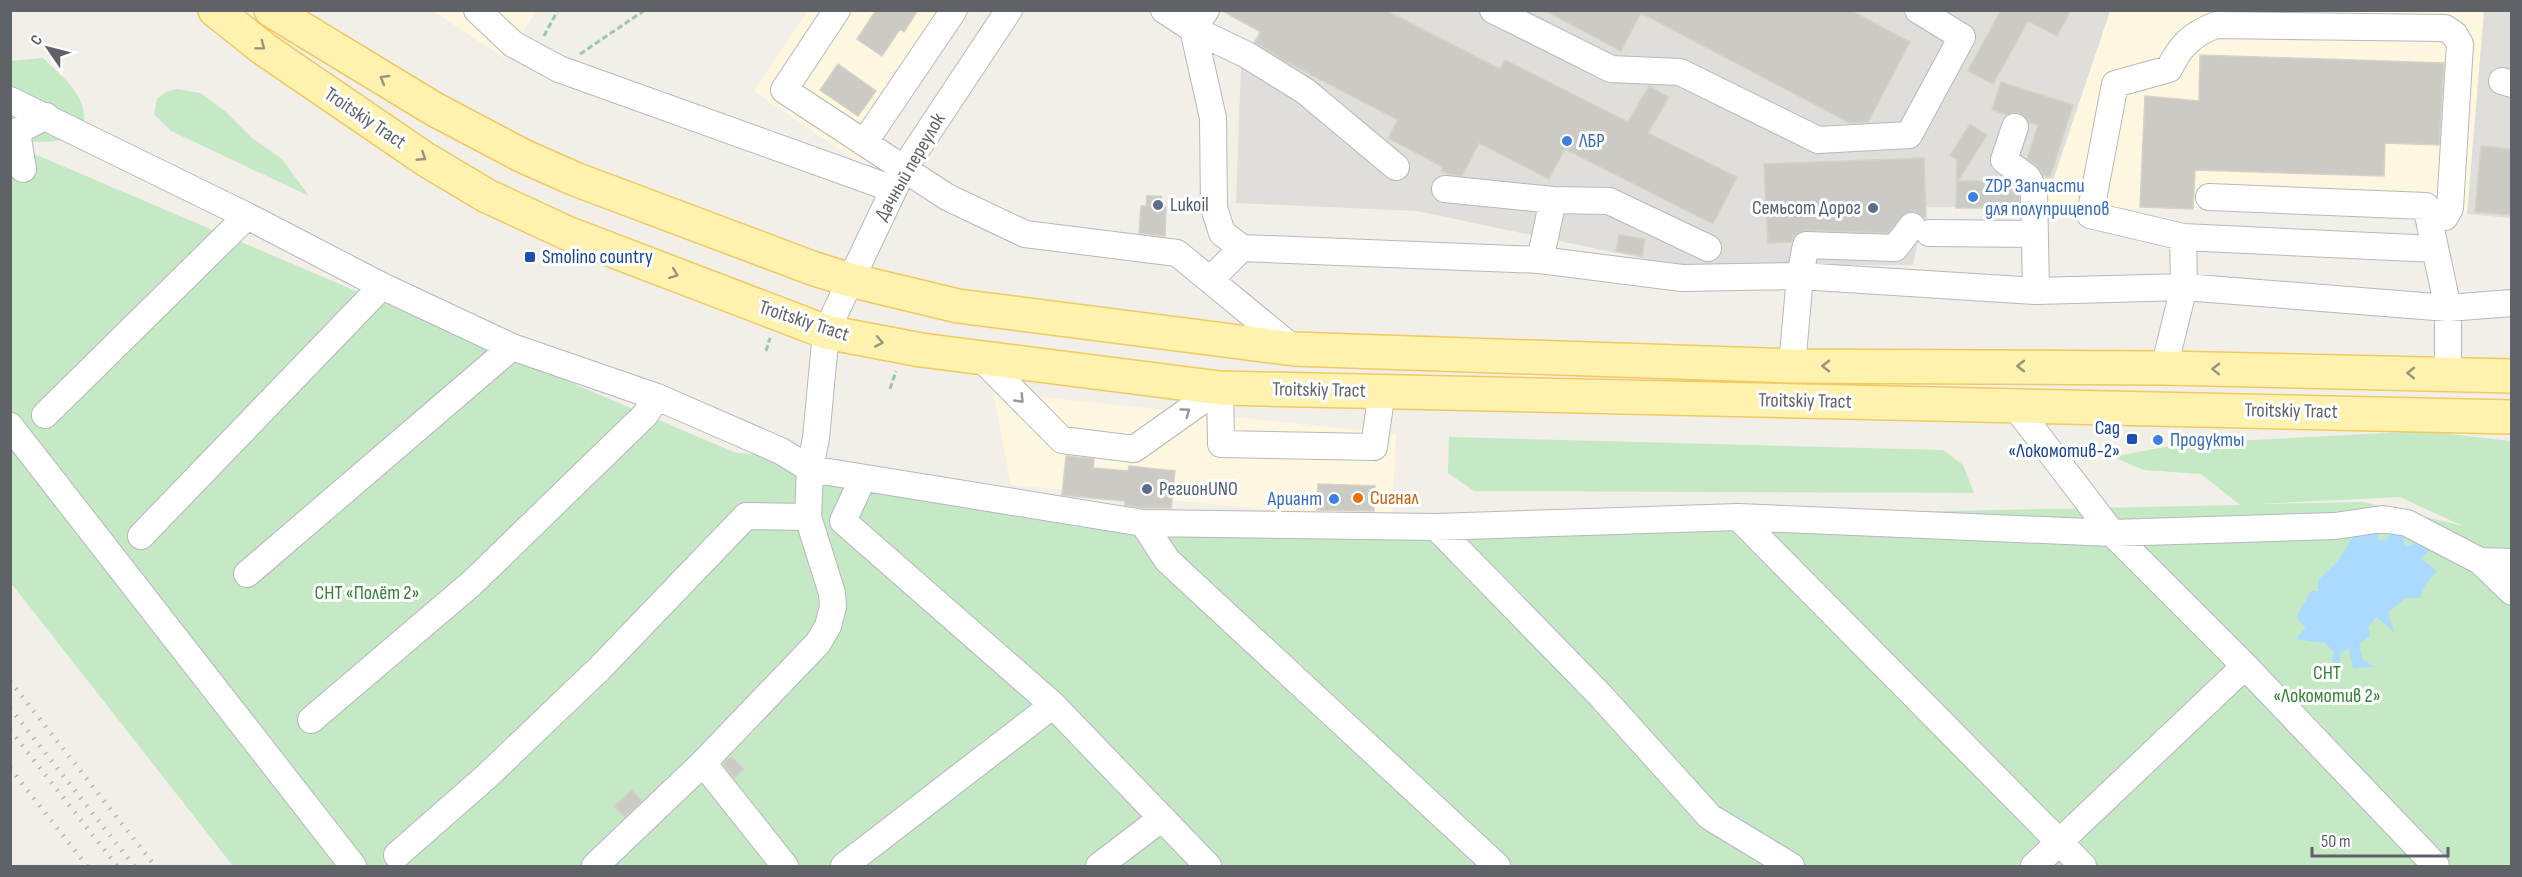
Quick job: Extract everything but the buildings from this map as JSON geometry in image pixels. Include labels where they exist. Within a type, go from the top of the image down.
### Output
[{"type":"main road","name":"Troitskiy Tract","points":[[215,10],[264,49],[425,159],[487,196],[567,233],[826,332],[921,350],[1220,388],[2511,417]]},
{"type":"main road","name":"Troitskiy Tract","points":[[271,10],[313,37],[492,141],[575,180],[720,235],[850,280],[958,306],[1294,349],[1792,366],[2164,368],[2511,376]]},
{"type":"street","points":[[284,10],[313,37]]},
{"type":"street","points":[[477,10],[502,20],[513,44],[559,69],[947,197],[1025,234],[1177,253],[1294,349]]},
{"type":"street","points":[[837,10],[784,90],[864,143],[898,180]]},
{"type":"street","points":[[864,143],[954,10]]},
{"type":"street","name":"Дачный переулок","points":[[595,867],[703,763],[818,643],[828,626],[833,607],[832,593],[808,517],[810,469],[816,438],[826,332],[898,180],[1009,10]]},
{"type":"street","points":[[1164,10],[1200,20],[1247,55],[1305,91],[1396,167]]},
{"type":"street","points":[[1493,10],[1611,69],[1680,72],[1818,140],[1909,135],[1962,37],[1918,10]]},
{"type":"street","points":[[1200,20],[1213,118],[1214,208],[1222,233],[1242,248],[1540,260],[1682,278],[1800,276],[2036,291],[2184,287],[2448,308],[2511,303]]},
{"type":"street","points":[[2428,216],[2445,217],[2450,208],[2460,44],[2454,34],[2445,28],[2216,25],[2189,38],[2176,54],[2169,69],[2115,84],[2090,215],[2183,237],[2435,249]]},
{"type":"street","points":[[10,100],[247,216],[382,286],[512,347],[657,397],[780,451],[810,469],[1143,523],[1436,527],[1738,517],[2112,533],[2335,526],[2383,519],[2407,523],[2480,561],[2511,592]]},
{"type":"street","points":[[23,169],[14,134],[46,116]]},
{"type":"street","points":[[2015,127],[2004,160],[2027,177],[2034,190],[2036,291]]},
{"type":"street","points":[[1446,189],[1552,200],[1608,201],[1708,248]]},
{"type":"street","points":[[2209,197],[2426,206],[2448,308],[2448,374]]},
{"type":"street","points":[[1540,260],[1552,200]]},
{"type":"street","points":[[45,415],[247,216]]},
{"type":"street","points":[[1792,366],[1800,276],[1806,245],[1895,248],[1921,230],[2035,234]]},
{"type":"street","points":[[2164,368],[2184,287],[2183,237]]},
{"type":"street","points":[[1210,280],[1242,248]]},
{"type":"street","points":[[141,536],[382,286]]},
{"type":"street","points":[[247,574],[512,347]]},
{"type":"street","points":[[980,357],[1046,426],[1062,440],[1072,442],[1134,449],[1220,388]]},
{"type":"street","points":[[1220,388],[1221,444],[1374,447],[1382,391]]},
{"type":"street","points":[[311,720],[472,583],[645,415],[657,397]]},
{"type":"street","points":[[2014,405],[2112,533],[2245,666],[2436,867]]},
{"type":"street","points":[[10,426],[353,867]]},
{"type":"street","points":[[863,478],[843,521],[1053,705],[1208,867]]},
{"type":"street","points":[[397,855],[487,776],[599,669],[746,516],[808,517]]},
{"type":"street","points":[[1738,517],[2083,867]]},
{"type":"street","points":[[1143,523],[1167,560],[1497,867]]},
{"type":"street","points":[[1436,527],[1600,695],[1710,817],[1791,867]]},
{"type":"street","points":[[2480,561],[2511,562]]},
{"type":"street","points":[[2034,867],[2245,666]]},
{"type":"street","points":[[844,867],[1053,705]]},
{"type":"street","points":[[703,763],[784,867]]},
{"type":"street","points":[[1099,867],[1162,818]]},
{"type":"path","points":[[533,56],[558,10]]},
{"type":"path","points":[[559,69],[645,10]]},
{"type":"shaded area","points":[[433,11],[537,11],[504,58]]},
{"type":"shaded area","points":[[808,11],[970,11],[865,167],[754,91]]},
{"type":"shaded area","points":[[1269,11],[2110,11],[2044,207],[1925,207],[1913,265],[1674,265],[1417,211],[1236,203],[1241,68]]},
{"type":"shaded area","points":[[2110,11],[2484,11],[2467,214],[2044,207]]},
{"type":"shaded area","points":[[2484,11],[2511,11],[2511,218],[2467,214]]},
{"type":"shaded area","points":[[993,392],[1396,434],[1392,521],[1011,485]]},
{"type":"green space","points":[[43,58],[67,81],[78,96],[82,105],[85,128],[58,141],[11,144],[11,61]]},
{"type":"green space","points":[[177,89],[200,93],[226,112],[252,138],[282,159],[309,196],[171,131],[154,114],[157,99],[166,92]]},
{"type":"green space","points":[[11,144],[736,453],[791,456],[1160,516],[1393,522],[2240,505],[2201,474],[2144,470],[2113,457],[2179,444],[2424,431],[2511,441],[2511,866],[233,866],[11,583]],"holes":[[[2400,497],[2463,526],[2363,502],[2256,504]]]},
{"type":"green space","points":[[1449,437],[1943,450],[1963,465],[1974,493],[1474,491],[1448,473]]},
{"type":"water","points":[[2403,527],[2406,530],[2404,542],[2406,546],[2413,544],[2416,535],[2431,548],[2421,559],[2437,571],[2425,585],[2420,598],[2405,598],[2388,613],[2394,632],[2376,617],[2368,627],[2370,636],[2359,644],[2362,659],[2375,667],[2353,668],[2349,647],[2340,654],[2340,667],[2332,660],[2334,652],[2325,643],[2296,639],[2306,627],[2296,618],[2311,591],[2318,591],[2318,580],[2337,562],[2358,529],[2378,533],[2378,540],[2387,540],[2389,534]]},
{"type":"railway","points":[[10,681],[155,866]]},
{"type":"railway","points":[[10,708],[134,866]]},
{"type":"railway","points":[[10,730],[117,866]]},
{"type":"railway","points":[[10,768],[87,866]]},
{"type":"place","name":"ЛБР","points":[[1567,141]]},
{"type":"place","name":"ZDP Запчасти для полуприцепов","points":[[1973,197]]},
{"type":"place","name":"Lukoil","points":[[1158,205]]},
{"type":"place","name":"Семьсот Дорог","points":[[1873,208]]},
{"type":"place","name":"Smolino country","points":[[530,257]]},
{"type":"place","name":"Сад «Локомотив-2»","points":[[2132,439]]},
{"type":"place","name":"Продукты","points":[[2158,440]]},
{"type":"place","name":"РегионUNO","points":[[1147,489]]},
{"type":"place","name":"Сигнал","points":[[1358,498]]},
{"type":"place","name":"Ариант","points":[[1334,499]]},
{"type":"park label","name":"СНТ «Полёт 2»","points":[[367,593]]},
{"type":"park label","name":"СНТ «Локомотив 2»","points":[[2327,684]]}]
